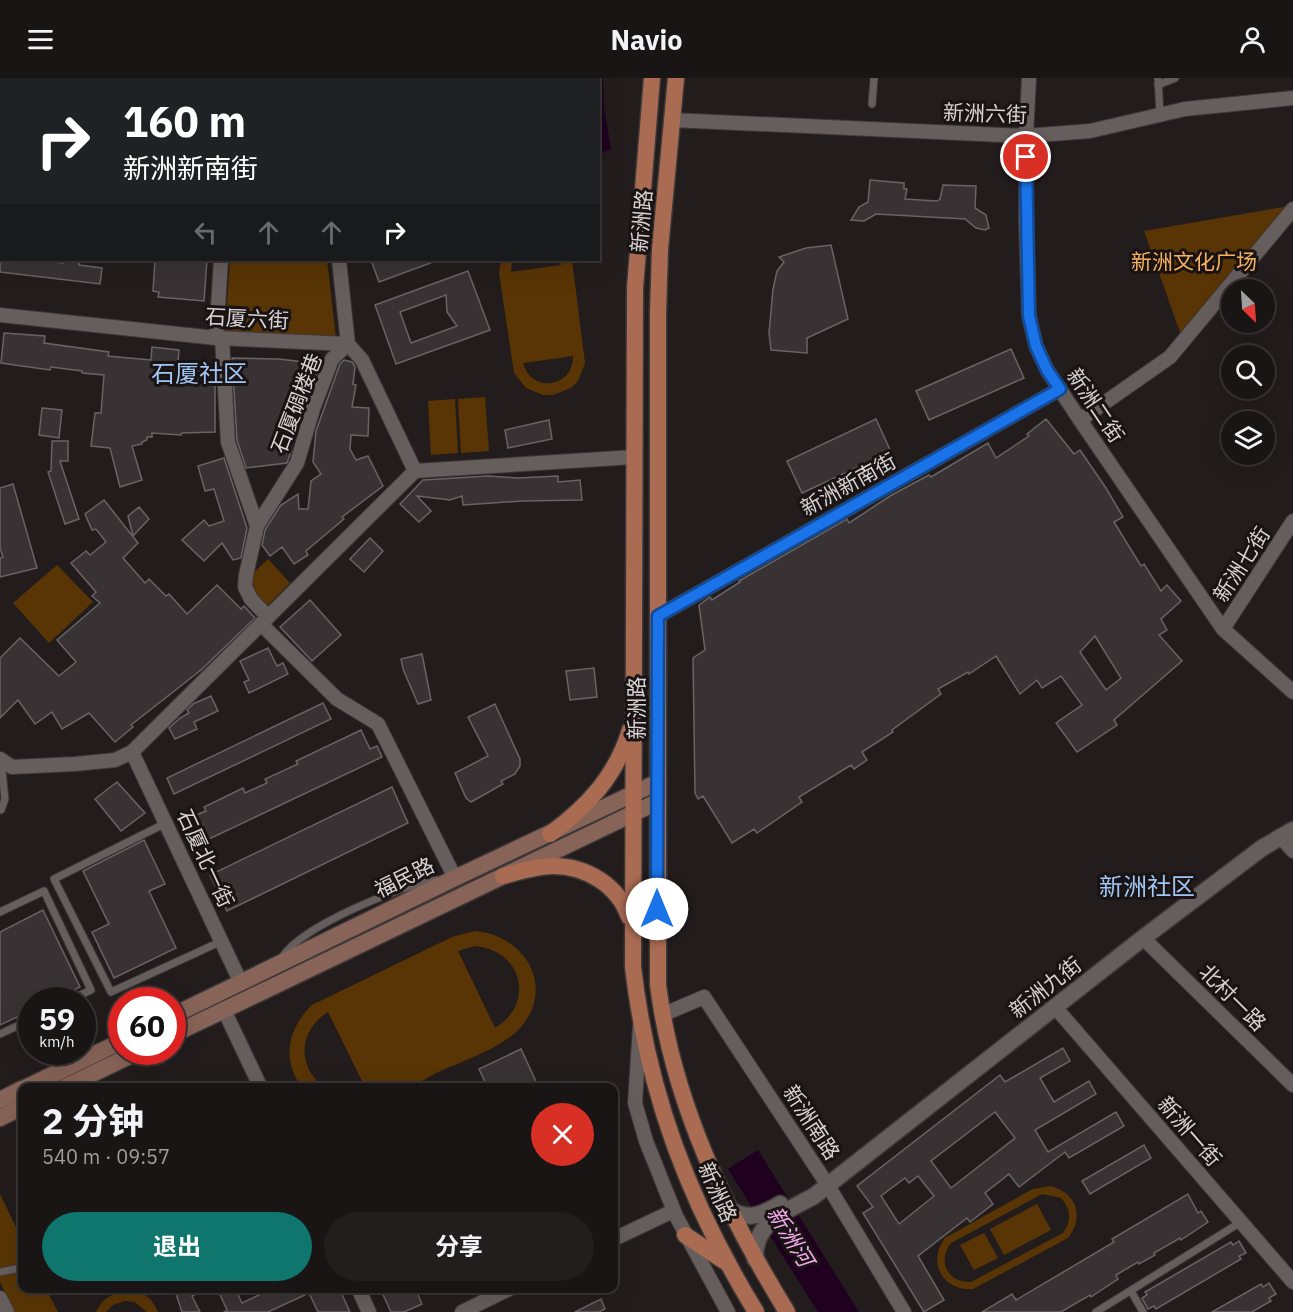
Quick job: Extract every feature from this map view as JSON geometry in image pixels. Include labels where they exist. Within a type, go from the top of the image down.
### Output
[{"type":"main road","name":"新洲路","points":[[652,78],[635,279],[633,967],[640,1021],[659,1100],[675,1150],[696,1201],[756,1312]]},
{"type":"main road","name":"新洲路","points":[[676,78],[660,249],[658,313],[657,955],[661,1007],[696,1131],[728,1208],[787,1312]]},
{"type":"main road","points":[[550,834],[574,816],[608,779],[619,761],[634,718]]},
{"type":"main road","name":"福民路","points":[[186,1009],[658,782]]},
{"type":"main road","name":"福民路","points":[[186,1028],[657,802]]},
{"type":"main road","points":[[503,876],[553,866],[580,870],[607,884],[618,896],[632,923]]},
{"type":"main road","points":[[638,1003],[661,1007]]},
{"type":"main road","points":[[34,1083],[108,1048]]},
{"type":"main road","points":[[73,1083],[111,1065]]},
{"type":"main road","points":[[0,1100],[18,1091]]},
{"type":"main road","points":[[0,1118],[18,1109]]},
{"type":"main road","points":[[685,1235],[728,1263]]},
{"type":"street","name":"新洲二街","points":[[1029,78],[1026,136],[1029,316],[1036,346],[1047,370],[1080,420],[1223,629],[1293,692]]},
{"type":"street","name":"新洲六街","points":[[672,120],[1026,136],[1090,130],[1185,110],[1293,98]]},
{"type":"street","points":[[1080,420],[1170,357],[1293,209]]},
{"type":"street","points":[[221,261],[219,338],[228,442],[257,526]]},
{"type":"street","name":"石厦碉楼巷","points":[[339,261],[348,344],[332,359],[313,409],[297,463],[257,526],[245,587],[264,621],[337,699],[378,724],[455,878]]},
{"type":"street","name":"石厦六街","points":[[0,315],[219,338],[348,344]]},
{"type":"street","points":[[348,344],[362,360],[415,471]]},
{"type":"street","name":"新洲新南街","points":[[658,616],[1060,389]]},
{"type":"street","points":[[1,760],[12,767],[85,764],[115,760],[132,752],[415,471],[634,457]]},
{"type":"street","name":"新洲七街","points":[[1223,629],[1293,521]]},
{"type":"street","name":"石厦北一街","points":[[132,752],[241,983]]},
{"type":"street","points":[[1287,833],[1293,850]]},
{"type":"street","name":"新洲九街","points":[[766,1218],[827,1184],[1143,938],[1287,833]]},
{"type":"street","name":"北村一路","points":[[1143,938],[1293,1085]]},
{"type":"street","name":"新洲南路","points":[[661,1007],[704,997],[827,1184],[904,1312]]},
{"type":"street","name":"新洲一街","points":[[1055,1007],[1293,1282]]},
{"type":"street","points":[[224,1010],[259,1083]]},
{"type":"street","points":[[640,1021],[635,1103],[646,1141],[673,1211],[728,1312]]},
{"type":"street","points":[[728,1208],[746,1217],[766,1218],[757,1238],[755,1259]]},
{"type":"street","points":[[618,1237],[673,1211]]},
{"type":"street","points":[[360,1293],[369,1312]]},
{"type":"street","points":[[462,1312],[501,1293]]},
{"type":"street","points":[[0,1298],[7,1312]]},
{"type":"lane","points":[[872,104],[874,78]]},
{"type":"lane","points":[[1161,115],[1158,81],[1175,78]]},
{"type":"lane","points":[[1,760],[5,799],[1,810]]},
{"type":"lane","points":[[166,823],[54,879],[111,992],[222,941]]},
{"type":"lane","points":[[0,912],[44,891],[90,987]]},
{"type":"lane","points":[[0,1034],[18,1026]]},
{"type":"lane","points":[[1096,1312],[1241,1222]]},
{"type":"lane","points":[[0,1272],[18,1268]]},
{"type":"lane","points":[[1131,1291],[1143,1312]]},
{"type":"green space","name":"新洲文化广场","points":[[1289,206],[1228,279],[1221,279],[1221,287],[1181,335],[1144,231]]},
{"type":"green space","points":[[230,261],[327,261],[336,338],[225,333]]},
{"type":"green space","points":[[501,261],[512,261],[511,272],[561,265],[560,261],[572,261],[585,363],[578,381],[571,388],[553,395],[543,395],[526,388],[514,373],[499,273]],"holes":[[[573,356],[567,375],[560,380],[543,383],[527,373],[523,363]]]},
{"type":"green space","points":[[485,397],[489,451],[461,453],[458,399]]},
{"type":"green space","points":[[455,399],[458,453],[431,455],[428,401]]},
{"type":"green space","points":[[268,559],[290,583],[265,608],[252,593],[251,575]]},
{"type":"green space","points":[[57,565],[93,602],[49,643],[13,603]]},
{"type":"green space","points":[[475,931],[508,942],[530,965],[535,980],[535,995],[531,1011],[513,1035],[493,1048],[417,1083],[363,1083],[328,1012],[311,1028],[305,1048],[305,1059],[309,1069],[320,1083],[299,1083],[291,1066],[290,1044],[297,1024],[312,1005],[452,937]],"holes":[[[475,946],[491,950],[504,957],[513,967],[518,979],[519,992],[516,1005],[508,1017],[495,1028],[458,951]]]},
{"type":"green space","points":[[1050,1186],[1059,1189],[1072,1199],[1077,1213],[1073,1230],[1068,1238],[973,1289],[953,1285],[946,1280],[938,1265],[937,1256],[945,1238],[1033,1189]],"holes":[[[1042,1194],[1061,1198],[1067,1206],[1069,1215],[1068,1224],[1063,1233],[971,1282],[956,1279],[947,1270],[945,1257],[951,1243]]]},
{"type":"green space","points":[[0,1194],[18,1232],[18,1293],[48,1293],[58,1312],[15,1312],[0,1282]]},
{"type":"green space","points":[[1037,1204],[1051,1230],[1004,1255],[990,1229]]},
{"type":"green space","points":[[984,1233],[998,1258],[974,1270],[960,1245]]},
{"type":"green space","points":[[116,1293],[141,1293],[147,1296],[158,1312],[147,1312],[135,1302],[125,1301],[113,1305],[106,1312],[96,1312],[101,1303]]},
{"type":"water","points":[[600,78],[603,78],[604,108],[611,149],[600,154]]},
{"type":"water","name":"新洲河","points":[[758,1150],[859,1312],[818,1312],[728,1169]]},
{"type":"building","points":[[870,180],[904,183],[904,189],[907,189],[905,199],[937,201],[940,199],[943,185],[976,186],[975,208],[986,215],[989,228],[985,230],[976,228],[965,219],[876,214],[864,221],[851,220],[859,207],[868,202]]},
{"type":"building","points":[[831,245],[848,319],[807,338],[807,353],[771,350],[769,333],[773,289],[777,271],[784,262],[779,257],[806,248]]},
{"type":"building","points":[[0,261],[63,263],[64,261],[80,261],[79,265],[102,268],[100,284],[0,272]]},
{"type":"building","points":[[155,261],[207,261],[204,301],[158,297],[159,292],[153,291]]},
{"type":"building","points":[[371,261],[436,261],[379,282]]},
{"type":"building","points":[[468,271],[490,330],[396,364],[375,305]],"holes":[[[446,295],[447,312],[457,326],[411,343],[400,312]]]},
{"type":"building","points":[[4,333],[45,336],[44,343],[109,352],[108,356],[151,360],[152,347],[179,350],[178,363],[215,366],[215,432],[182,433],[181,435],[152,433],[152,437],[147,437],[142,444],[132,446],[142,480],[120,487],[110,448],[91,446],[95,413],[101,413],[104,375],[51,367],[50,370],[1,363]]},
{"type":"building","points":[[1011,349],[1024,378],[929,420],[916,391]]},
{"type":"building","points":[[232,358],[279,359],[320,364],[303,410],[294,410],[295,439],[289,431],[291,451],[287,463],[246,468],[237,440]]},
{"type":"building","points":[[344,360],[352,362],[355,367],[353,384],[356,385],[352,407],[369,408],[368,436],[351,435],[350,449],[356,460],[368,456],[383,486],[342,517],[344,519],[306,551],[308,555],[294,564],[282,547],[270,556],[262,545],[265,530],[281,505],[298,494],[299,509],[308,509],[311,481],[321,474],[313,462],[316,431],[340,364]]},
{"type":"building","points":[[42,408],[62,410],[59,438],[39,435]]},
{"type":"building","points":[[876,419],[891,452],[802,493],[787,461]]},
{"type":"building","points":[[1046,419],[1074,454],[1080,450],[1106,488],[1123,517],[1114,522],[1141,566],[1144,564],[1161,591],[1167,585],[1181,601],[1161,619],[1167,630],[1159,635],[1182,661],[1114,720],[1117,725],[1077,752],[1056,723],[1082,705],[1061,676],[1042,688],[1037,680],[1020,694],[996,656],[969,674],[968,672],[938,689],[941,694],[892,730],[893,732],[862,752],[867,760],[854,769],[851,765],[799,797],[802,802],[757,833],[754,829],[732,843],[703,796],[698,799],[695,793],[693,658],[705,650],[699,605],[710,597],[712,600],[739,581],[847,519],[849,523],[890,496],[929,475],[931,477],[988,443],[996,458],[1029,436],[1027,434]],"holes":[[[1095,636],[1121,678],[1106,690],[1080,652]]]},
{"type":"building","points":[[549,420],[552,439],[508,448],[505,430]]},
{"type":"building","points":[[52,441],[68,441],[68,461],[60,461],[79,519],[65,524],[48,472],[51,471]]},
{"type":"building","points":[[224,458],[247,528],[241,558],[233,560],[222,543],[204,561],[182,540],[204,520],[209,526],[224,521],[214,489],[205,491],[198,466]]},
{"type":"building","points":[[488,476],[518,478],[558,476],[558,482],[580,480],[582,500],[463,505],[462,496],[450,500],[417,496],[431,511],[419,522],[400,504],[423,480]]},
{"type":"building","points":[[13,484],[37,568],[0,577],[0,558],[3,557],[0,548],[0,488]]},
{"type":"building","points":[[104,500],[138,543],[123,558],[145,583],[149,579],[166,596],[169,594],[187,614],[217,585],[241,609],[244,606],[255,618],[201,670],[131,725],[133,727],[115,742],[89,713],[62,729],[52,712],[35,724],[18,700],[0,718],[0,658],[20,638],[59,676],[76,662],[57,640],[100,603],[92,596],[96,592],[71,563],[86,551],[90,555],[106,542],[96,529],[92,530],[85,514]]},
{"type":"building","points":[[139,507],[149,519],[133,536],[128,516]]},
{"type":"building","points":[[370,538],[383,551],[364,572],[350,559]]},
{"type":"building","points":[[310,600],[341,635],[312,661],[280,627]]},
{"type":"building","points":[[268,648],[277,666],[283,663],[288,674],[249,693],[244,682],[249,680],[240,661]]},
{"type":"building","points":[[422,654],[431,700],[418,704],[401,659]]},
{"type":"building","points":[[594,668],[597,697],[570,700],[566,671]]},
{"type":"building","points":[[211,696],[218,711],[194,722],[197,729],[175,739],[169,728],[189,713],[187,710],[193,704]]},
{"type":"building","points":[[323,703],[331,719],[174,794],[167,778]]},
{"type":"building","points":[[495,704],[520,759],[520,766],[515,774],[501,781],[503,784],[471,802],[466,798],[455,773],[488,756],[468,717]]},
{"type":"building","points":[[361,730],[370,749],[377,746],[382,757],[209,839],[202,824],[198,826],[194,816],[206,811],[204,807],[243,788],[245,793],[267,783],[265,779],[298,764],[296,761]]},
{"type":"building","points":[[117,782],[145,813],[121,831],[95,799]]},
{"type":"building","points":[[392,787],[408,823],[227,911],[210,875]]},
{"type":"building","points":[[144,840],[165,884],[149,891],[176,948],[114,978],[92,932],[109,924],[83,871]]},
{"type":"building","points":[[43,910],[80,987],[18,987],[18,1017],[0,1025],[0,932]]},
{"type":"building","points":[[1063,1048],[1070,1061],[1040,1078],[1054,1102],[1089,1081],[1096,1094],[1035,1130],[1048,1152],[1116,1112],[1124,1126],[1069,1158],[1065,1152],[1019,1187],[1009,1174],[985,1193],[993,1204],[970,1222],[967,1218],[918,1256],[944,1300],[924,1312],[863,1213],[873,1207],[857,1186],[1000,1075],[1005,1082]],"holes":[[[995,1112],[1015,1138],[951,1188],[931,1161]],[[918,1176],[934,1196],[899,1224],[881,1196],[905,1178],[909,1183]]]},
{"type":"building","points":[[521,1049],[537,1083],[486,1083],[479,1069]]},
{"type":"building","points":[[1144,1145],[1151,1158],[1090,1194],[1082,1181]]},
{"type":"building","points":[[1188,1194],[1198,1213],[1201,1211],[1208,1222],[1181,1240],[1180,1238],[1154,1253],[1155,1255],[1116,1275],[1118,1279],[1091,1297],[1090,1295],[1061,1312],[982,1312],[1012,1294],[1016,1300],[1114,1242],[1112,1239]]},
{"type":"building","points":[[1239,1241],[1246,1253],[1239,1256],[1241,1259],[1156,1309],[1154,1306],[1148,1309],[1142,1298],[1147,1295],[1145,1292],[1231,1242],[1233,1245]]},
{"type":"building","points":[[1269,1283],[1276,1294],[1269,1298],[1271,1301],[1252,1312],[1212,1312],[1261,1284],[1263,1287]]},
{"type":"building","points":[[176,1293],[198,1293],[192,1296],[200,1312],[182,1312]]},
{"type":"building","points":[[219,1293],[237,1293],[242,1303],[263,1293],[309,1293],[268,1312],[224,1312],[227,1310]]},
{"type":"building","points":[[309,1293],[341,1293],[350,1312],[318,1312]]},
{"type":"building","points":[[382,1293],[417,1293],[422,1304],[404,1312],[391,1312]]},
{"type":"building","points":[[601,1299],[605,1309],[599,1312],[575,1312]]},
{"type":"district","name":"石厦社区","points":[[199,373]]},
{"type":"district","name":"新洲社区","points":[[1147,886]]},
{"type":"route","points":[[657,909],[658,616],[1060,389],[1047,370],[1036,346],[1029,316],[1026,157]]}]
